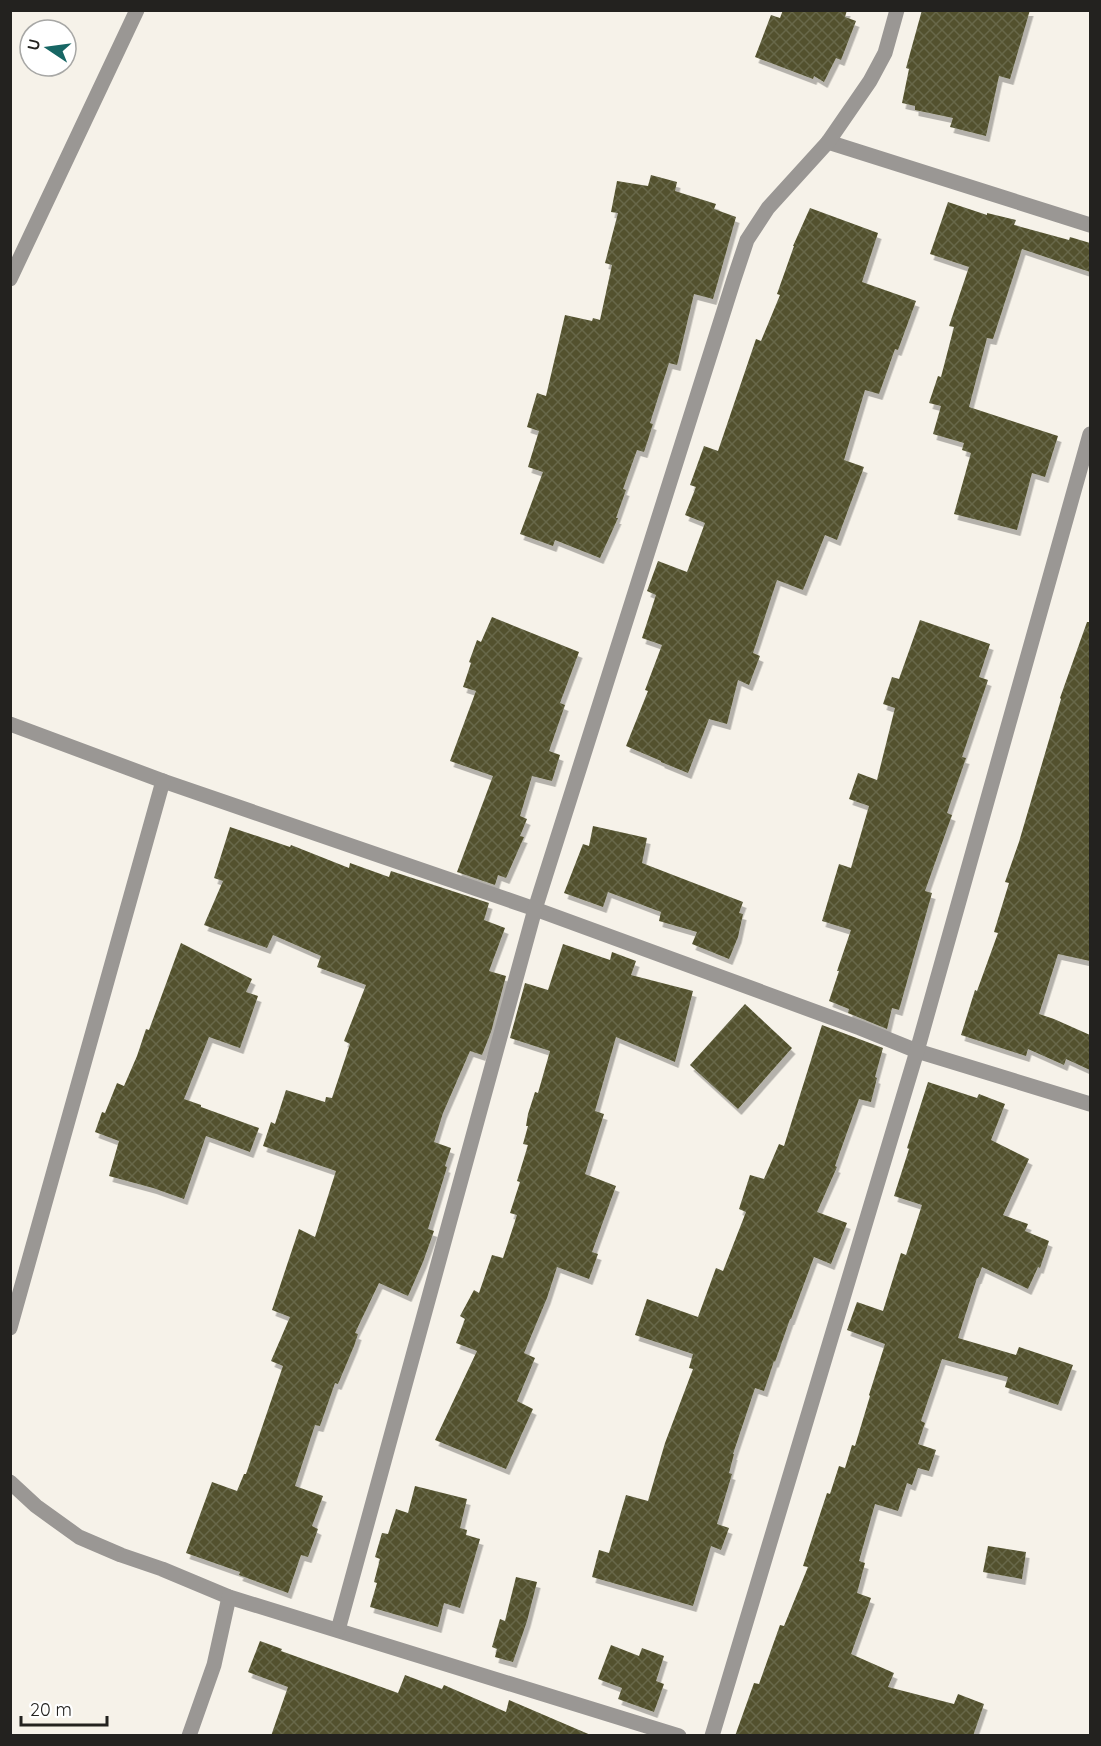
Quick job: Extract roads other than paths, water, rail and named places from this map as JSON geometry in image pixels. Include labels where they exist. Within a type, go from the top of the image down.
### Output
[{"type":"street","points":[[10,279],[137,10]]},
{"type":"street","points":[[338,1630],[535,909],[747,240],[768,208],[828,142],[870,81],[885,53],[897,10]]},
{"type":"street","points":[[828,142],[1090,225]]},
{"type":"street","points":[[712,1736],[917,1051],[1090,434]]},
{"type":"street","points":[[10,724],[163,781],[535,909],[917,1051],[1090,1104]]},
{"type":"street","points":[[10,1328],[163,781]]},
{"type":"street","points":[[10,1482],[36,1506],[79,1537],[229,1597],[679,1736]]},
{"type":"street","points":[[189,1736],[214,1665],[229,1597]]}]
